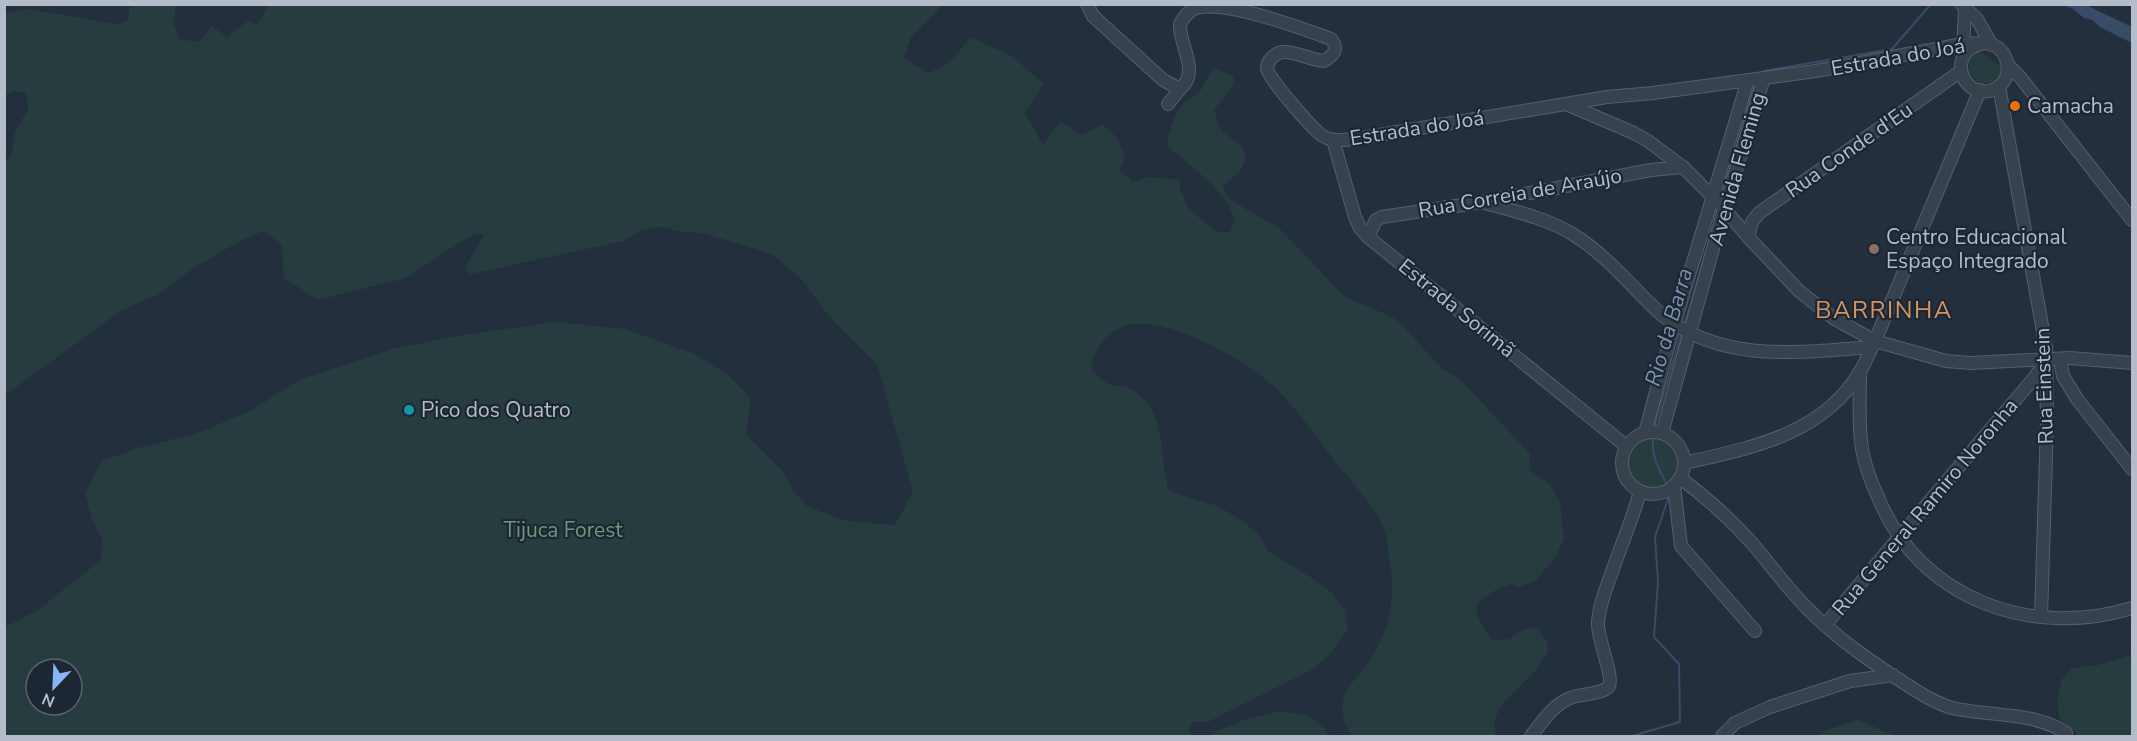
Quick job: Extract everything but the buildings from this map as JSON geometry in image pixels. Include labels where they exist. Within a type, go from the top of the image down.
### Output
[{"type":"street","points":[[1087,4],[1093,16],[1163,80],[1180,89],[1168,104]]},
{"type":"street","name":"Estrada do Joá","points":[[1180,89],[1189,78],[1180,24],[1192,10],[1205,5],[1244,10],[1277,19],[1331,39],[1336,45],[1333,54],[1324,61],[1282,52],[1274,56],[1267,68],[1278,87],[1314,128],[1322,136],[1333,140],[1355,139],[1607,97],[1963,50]]},
{"type":"street","points":[[1963,7],[1977,19],[1985,44]]},
{"type":"street","points":[[1963,7],[1965,24],[1961,71],[1968,84],[1980,90],[1990,90],[1999,86],[2006,76],[2008,65]]},
{"type":"street","points":[[1965,24],[1977,19]]},
{"type":"street","points":[[1963,50],[1985,44],[2004,53],[2008,65],[2020,77],[2133,220]]},
{"type":"street","name":"Rua Conde d'Eu","points":[[1748,237],[1752,222],[1759,213],[1961,71]]},
{"type":"street","name":"Avenida Fleming","points":[[1654,433],[1682,328],[1755,79]]},
{"type":"street","name":"Rua Einstein","points":[[1999,86],[2046,341],[2047,415],[2041,618]]},
{"type":"street","points":[[1684,463],[1754,447],[1788,434],[1827,411],[1841,397],[1860,372],[1873,344],[1980,90]]},
{"type":"street","points":[[1603,118],[1598,112],[1598,105],[1607,97]]},
{"type":"street","points":[[1566,104],[1603,118],[1648,141],[1683,167],[1807,297],[1873,344]]},
{"type":"street","name":"Estrada Sorimã","points":[[1333,140],[1355,217],[1360,228],[1368,237],[1626,446]]},
{"type":"street","name":"Rua Correia de Araújo","points":[[1368,237],[1376,220],[1382,217],[1482,202],[1651,170],[1683,167]]},
{"type":"street","points":[[1525,215],[1524,204],[1530,193]]},
{"type":"street","points":[[1482,202],[1563,230],[1585,243],[1682,328],[1736,348],[1765,353],[1873,344],[1946,361],[1971,363],[2079,358],[2133,363]]},
{"type":"street","name":"Avenida Fleming","points":[[1654,433],[1682,328]]},
{"type":"street","points":[[2060,359],[2063,376],[2078,399],[2133,469]]},
{"type":"street","name":"Rua General Ramiro Noronha","points":[[1825,625],[2047,360]]},
{"type":"street","points":[[1860,372],[1859,416],[1862,450],[1869,476],[1881,506],[1900,538],[1927,569],[1968,596],[2008,612],[2041,618],[2078,619],[2109,615],[2133,608]]},
{"type":"street","points":[[1674,485],[1658,494],[1640,492],[1631,486],[1622,467],[1622,456],[1626,446],[1638,436],[1654,433],[1675,442],[1680,448],[1684,463],[1674,485],[1681,546],[1755,631]]},
{"type":"street","points":[[1674,485],[1720,510],[1806,607],[1825,625],[1927,697],[1950,707],[2039,721],[2066,733]]},
{"type":"street","points":[[1532,736],[1558,705],[1570,698],[1604,690],[1609,686],[1611,679],[1600,641],[1598,623],[1606,588],[1640,492]]},
{"type":"street","points":[[1722,736],[1735,723],[1770,707],[1850,681],[1893,675]]},
{"type":"green space","name":"Tijuca Forest","points":[[130,5],[176,5],[173,23],[180,39],[196,42],[212,26],[227,37],[247,21],[258,24],[267,5],[943,5],[911,37],[904,58],[927,73],[934,71],[957,54],[970,37],[1012,56],[1044,84],[1025,113],[1043,145],[1060,121],[1082,135],[1102,125],[1114,135],[1121,147],[1125,158],[1119,170],[1133,182],[1148,177],[1180,180],[1180,188],[1187,207],[1216,232],[1230,232],[1235,221],[1231,210],[1207,180],[1169,147],[1167,140],[1181,105],[1199,93],[1213,68],[1233,76],[1234,84],[1214,110],[1221,130],[1242,146],[1246,157],[1241,170],[1223,186],[1228,197],[1279,228],[1345,297],[1392,317],[1403,326],[1442,369],[1460,379],[1530,454],[1529,470],[1549,483],[1560,502],[1564,539],[1556,556],[1536,580],[1519,587],[1511,584],[1492,592],[1478,602],[1476,614],[1492,641],[1510,639],[1525,628],[1538,629],[1547,642],[1548,652],[1534,672],[1500,707],[1494,721],[1496,736],[1352,736],[1346,726],[1343,701],[1349,686],[1367,665],[1382,637],[1392,598],[1387,537],[1383,526],[1367,500],[1296,411],[1270,383],[1240,361],[1198,339],[1154,325],[1134,324],[1119,328],[1107,336],[1096,351],[1091,371],[1106,383],[1133,390],[1152,410],[1160,435],[1168,489],[1180,495],[1218,506],[1241,520],[1257,533],[1269,552],[1331,592],[1345,610],[1348,629],[1329,655],[1313,669],[1208,722],[1192,722],[1188,732],[1193,736],[5,736],[5,627],[38,610],[101,560],[102,539],[92,519],[85,493],[102,461],[138,448],[198,433],[250,411],[299,380],[393,349],[463,335],[555,322],[625,329],[695,354],[727,374],[751,398],[746,435],[783,472],[792,489],[808,507],[847,521],[895,525],[913,492],[877,364],[829,316],[802,280],[772,254],[706,234],[661,227],[640,231],[623,241],[471,274],[465,270],[466,265],[484,235],[476,234],[406,278],[318,300],[284,278],[282,245],[263,231],[236,243],[194,268],[157,295],[122,310],[5,395],[5,160],[11,157],[16,131],[27,112],[28,104],[25,92],[14,91],[5,95],[5,14],[29,9],[117,24],[128,21]]},
{"type":"green space","points":[[1979,51],[2003,68],[2002,75],[1992,83],[1979,83],[1970,74],[1970,61]]},
{"type":"green space","points":[[1648,436],[1658,436],[1668,440],[1676,448],[1680,463],[1676,478],[1668,486],[1658,490],[1648,490],[1638,486],[1630,478],[1626,468],[1626,458],[1630,448],[1638,440]]},
{"type":"green space","points":[[2132,655],[2132,736],[2076,736],[2076,732],[2066,727],[2059,717],[2057,699],[2062,679],[2072,668],[2098,665]]},
{"type":"green space","points":[[1275,712],[1299,714],[1313,719],[1329,736],[1207,736],[1246,719]]},
{"type":"green space","points":[[1858,720],[1896,736],[1819,736],[1827,730]]},
{"type":"water","points":[[2061,5],[2086,5],[2132,27],[2132,43],[2100,27],[2093,20],[2084,18],[2072,8]]},
{"type":"waterway","name":"Rio da Barra","points":[[1762,75],[1764,71],[1892,49],[1931,4]]},
{"type":"waterway","name":"Rio da Barra","points":[[1729,174],[1755,84]]},
{"type":"waterway","name":"Rio da Barra","points":[[1685,323],[1712,231]]},
{"type":"waterway","name":"Rio da Barra","points":[[1668,486],[1655,458],[1653,436],[1681,335]]},
{"type":"waterway","name":"Rio da Barra","points":[[1632,736],[1680,722],[1679,664],[1654,637],[1658,582],[1655,537],[1669,496]]},
{"type":"place","name":"Camacha","points":[[2015,106]]},
{"type":"place","name":"Centro Educacional Espaço Integrado","points":[[1874,249]]},
{"type":"place","name":"Pico dos Quatro","points":[[409,410]]},
{"type":"district","name":"BARRINHA","points":[[1884,310]]}]
